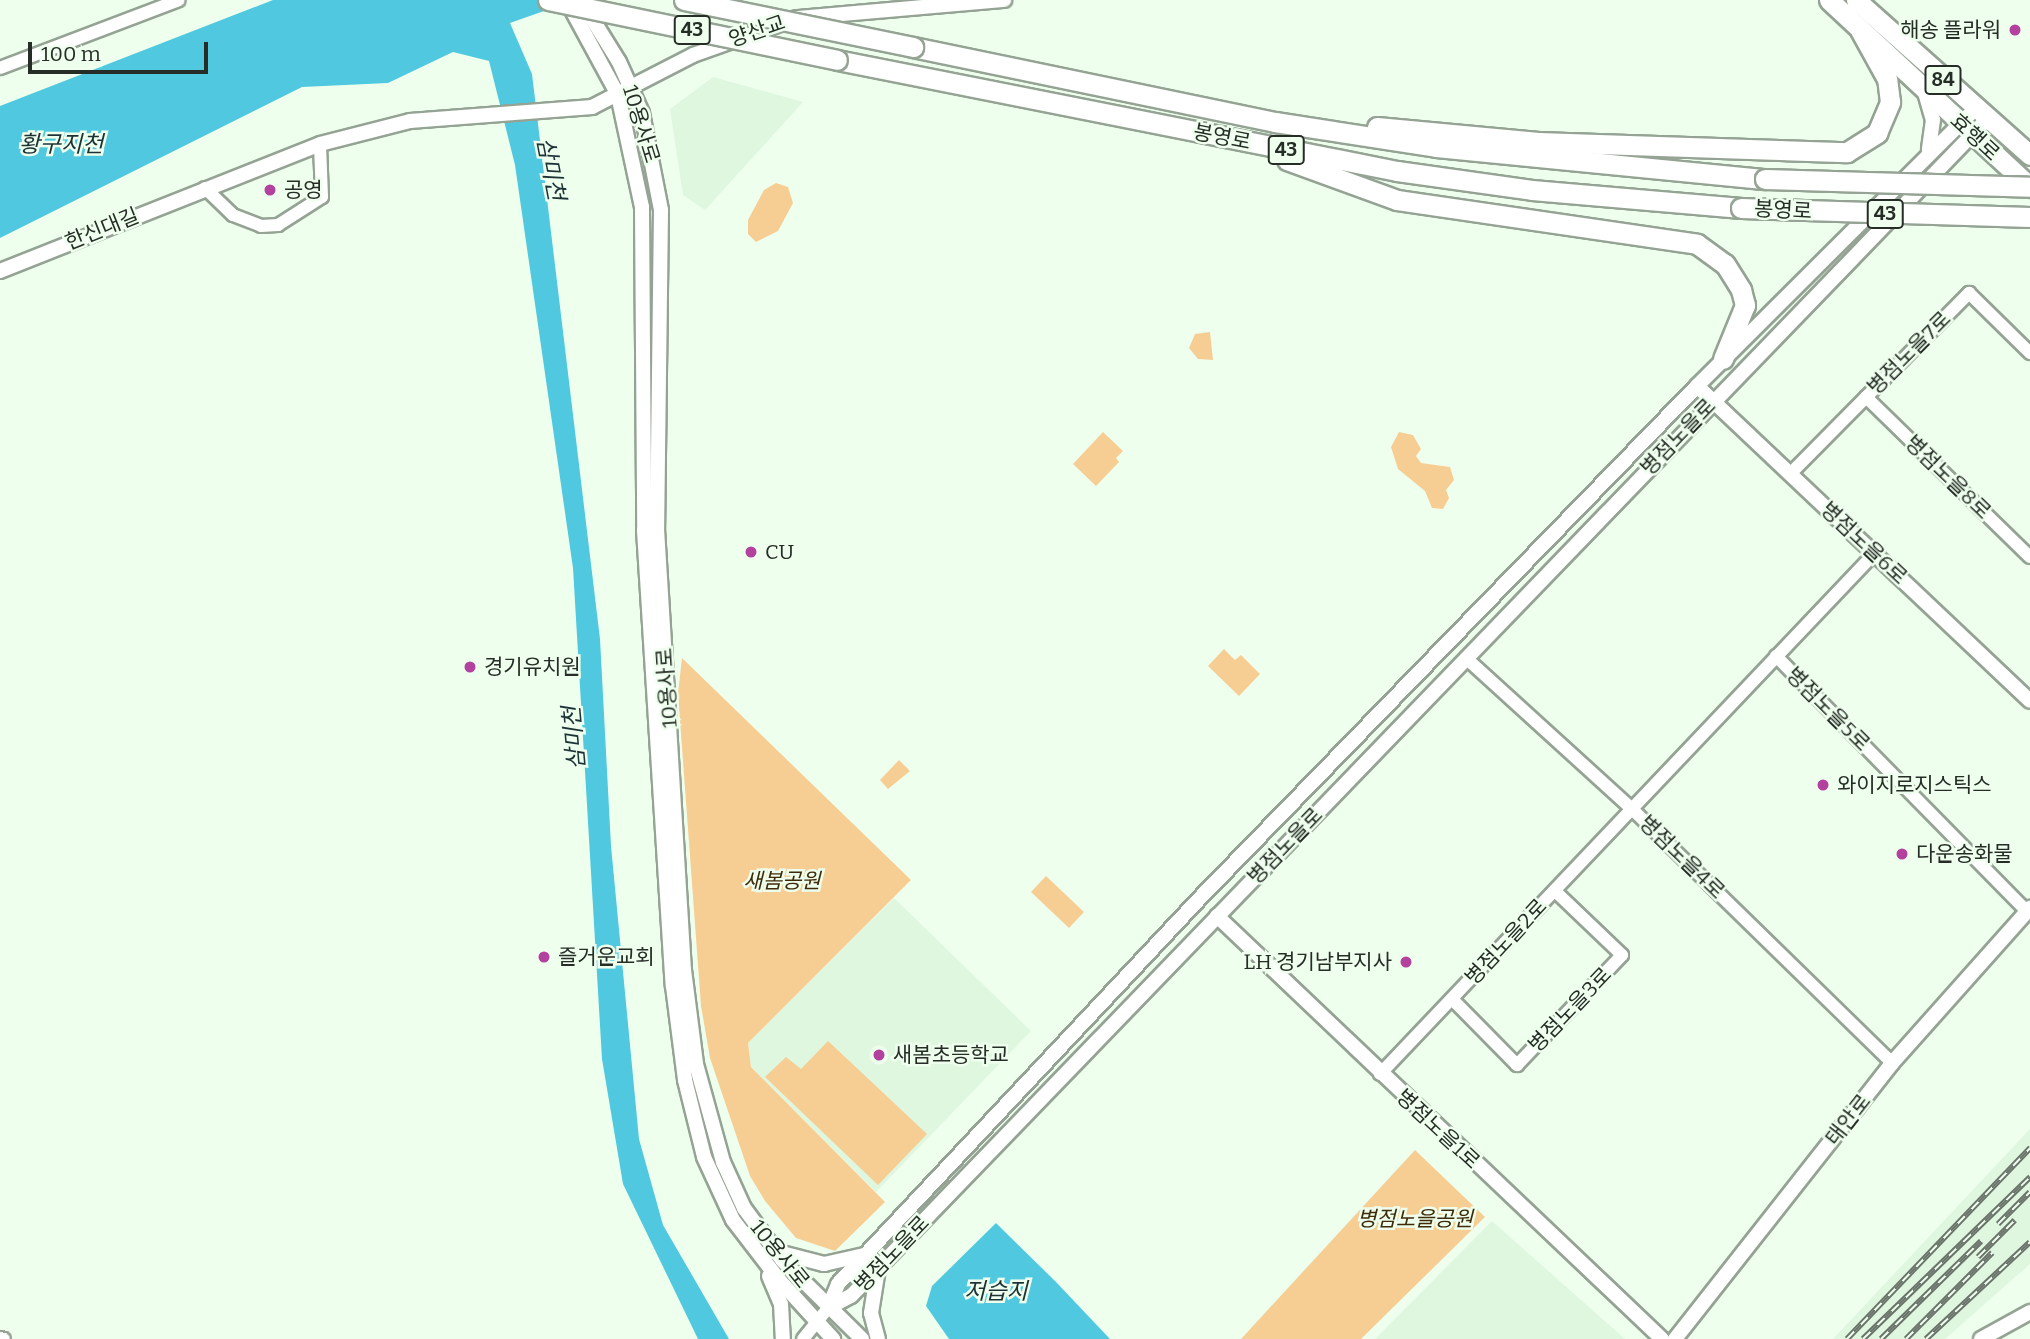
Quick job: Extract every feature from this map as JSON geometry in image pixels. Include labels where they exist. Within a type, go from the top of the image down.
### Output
[{"type":"main road","name":"봉영로","points":[[548,0],[1227,138],[1451,179],[1741,208],[2030,217]]},
{"type":"main road","name":"봉영로","points":[[684,0],[1346,133],[1571,163],[1765,178],[2030,187]]},
{"type":"main road","name":"효행로","points":[[1829,0],[2030,187]]},
{"type":"main road","name":"효행로","points":[[1856,0],[2030,156]]},
{"type":"main road","points":[[1346,133],[1372,126],[1538,142],[1831,155],[1847,152],[1877,133],[1890,102],[1887,79],[1860,30]]},
{"type":"main road","points":[[1227,138],[1397,200],[1697,244],[1724,264],[1741,290],[1745,305],[1723,359]]},
{"type":"street","points":[[0,68],[179,0]]},
{"type":"street","name":"10용사로","points":[[566,0],[632,88],[652,150],[661,210],[657,529],[690,1024],[723,1162],[744,1208],[773,1261],[817,1322],[834,1339]]},
{"type":"street","name":"10용사로","points":[[580,0],[607,55],[633,154],[646,262],[644,530],[679,1040],[704,1157],[733,1220],[773,1261],[862,1339]]},
{"type":"street","name":"양산교","points":[[482,115],[578,108],[618,95],[693,55],[797,18],[1004,0]]},
{"type":"street","points":[[1924,87],[1933,120],[1926,155],[1934,170]]},
{"type":"street","name":"병점노을로","points":[[828,1308],[838,1284],[1256,841],[1723,359],[1926,155],[1966,128],[1982,113]]},
{"type":"street","name":"한신대길","points":[[0,271],[320,144],[410,121],[482,115]]},
{"type":"street","name":"병점노을로","points":[[828,1308],[851,1296],[1934,170],[1966,128]]},
{"type":"street","points":[[205,188],[233,215],[261,226],[278,225],[322,197],[320,144]]},
{"type":"street","points":[[633,154],[642,145],[652,150]]},
{"type":"street","name":"병점노을7로","points":[[1790,474],[1969,293],[2030,353]]},
{"type":"street","points":[[1744,338],[1751,351],[1759,353]]},
{"type":"street","name":"병점노을6로","points":[[1697,386],[2030,701]]},
{"type":"street","name":"병점노을8로","points":[[1866,397],[2030,557]]},
{"type":"street","points":[[1654,431],[1662,432],[1670,445]]},
{"type":"street","points":[[1776,656],[1874,554]]},
{"type":"street","points":[[1503,586],[1503,597],[1517,604]]},
{"type":"street","name":"병점노을5로","points":[[1632,809],[1776,656],[2028,910]]},
{"type":"street","name":"병점노을4로","points":[[1466,658],[1632,809],[1892,1063]]},
{"type":"street","points":[[1402,690],[1418,698],[1418,707]]},
{"type":"street","name":"병점노을2로","points":[[1380,1074],[1632,809]]},
{"type":"street","points":[[1256,841],[1257,849],[1272,859]]},
{"type":"street","name":"병점노을3로","points":[[1452,999],[1517,1065],[1622,955],[1555,891]]},
{"type":"street","name":"태안로","points":[[1675,1339],[1892,1063],[2028,910]]},
{"type":"street","name":"병점노을1로","points":[[1217,916],[1380,1074],[1662,1339]]},
{"type":"street","points":[[1142,960],[1158,968],[1158,977]]},
{"type":"street","points":[[783,1339],[781,1304],[773,1261],[824,1264],[865,1255],[872,1266],[878,1268],[871,1313],[878,1339]]},
{"type":"street","points":[[803,1339],[828,1308]]},
{"type":"street","points":[[1981,1339],[2030,1312]]},
{"type":"shaded area","points":[[713,77],[803,102],[705,210],[683,195],[670,109]]},
{"type":"shaded area","name":"새봄초등학교","points":[[894,898],[1031,1031],[876,1192],[751,1067],[748,1043]]},
{"type":"shaded area","points":[[2030,1129],[2030,1264],[1945,1339],[1833,1339]]},
{"type":"shaded area","points":[[1492,1221],[1625,1339],[1375,1339]]},
{"type":"green space","points":[[776,183],[788,187],[793,203],[778,231],[756,242],[748,234],[748,220],[764,190]]},
{"type":"green space","points":[[1210,332],[1213,360],[1198,359],[1189,348],[1195,334]]},
{"type":"green space","points":[[1103,432],[1123,451],[1116,458],[1119,462],[1096,486],[1073,464]]},
{"type":"green space","points":[[1399,432],[1413,435],[1421,449],[1416,456],[1421,463],[1450,467],[1454,480],[1446,490],[1449,498],[1443,509],[1432,508],[1425,491],[1398,469],[1391,447]]},
{"type":"green space","points":[[1224,649],[1235,660],[1241,655],[1260,674],[1239,696],[1208,666]]},
{"type":"green space","name":"새봄공원","points":[[682,658],[911,880],[748,1043],[751,1067],[885,1202],[835,1251],[796,1238],[765,1201],[750,1176],[710,1058],[701,1006],[678,693]]},
{"type":"green space","points":[[899,760],[910,771],[888,789],[880,780]]},
{"type":"green space","points":[[1046,876],[1084,912],[1069,928],[1031,892]]},
{"type":"green space","points":[[828,1041],[927,1134],[878,1185],[765,1077],[786,1057],[801,1069]]},
{"type":"green space","name":"병점노을공원","points":[[1415,1150],[1485,1217],[1361,1339],[1241,1339]]},
{"type":"water","name":"황구지천","points":[[273,0],[575,0],[510,23],[532,74],[600,639],[611,846],[639,1139],[663,1225],[729,1339],[698,1339],[623,1184],[602,1059],[573,568],[515,165],[489,61],[453,52],[388,83],[302,87],[0,238],[0,106]]},
{"type":"water","name":"저습지","points":[[996,1223],[1110,1339],[949,1339],[926,1306],[932,1286]]},
{"type":"railway","points":[[1847,1339],[2030,1148]]},
{"type":"railway","points":[[1863,1339],[2030,1177]]},
{"type":"railway","points":[[1998,1224],[2030,1192]]},
{"type":"railway","points":[[1978,1257],[2015,1220]]},
{"type":"railway","points":[[1881,1339],[1981,1241]]},
{"type":"railway","points":[[1926,1339],[2030,1242]]},
{"type":"railway","points":[[1906,1339],[1992,1253]]},
{"type":"place","name":"해송 플라워","points":[[2015,30]]},
{"type":"place","name":"공영","points":[[270,190]]},
{"type":"place","name":"CU","points":[[751,552]]},
{"type":"place","name":"경기유치원","points":[[470,667]]},
{"type":"place","name":"와이지로지스틱스","points":[[1823,785]]},
{"type":"place","name":"다운송화물","points":[[1902,854]]},
{"type":"place","name":"즐거운교회","points":[[544,957]]},
{"type":"place","name":"LH 경기남부지사","points":[[1406,962]]},
{"type":"place","name":"새봄초등학교","points":[[879,1055]]},
{"type":"water label","name":"삼미천","points":[[551,169]]},
{"type":"water label","name":"삼미천","points":[[574,738]]}]
